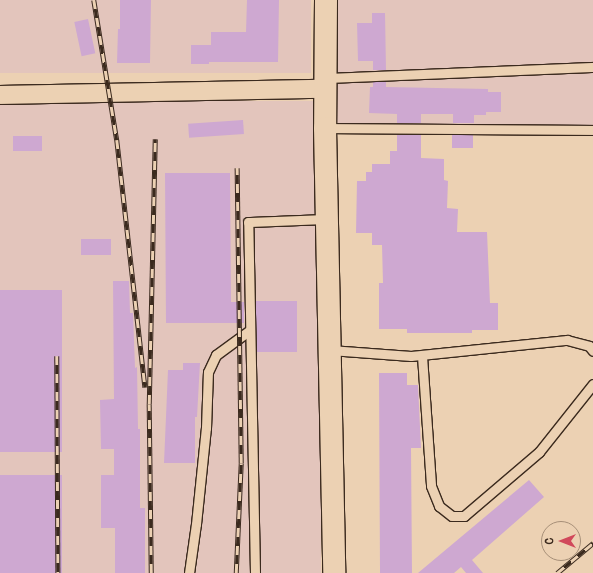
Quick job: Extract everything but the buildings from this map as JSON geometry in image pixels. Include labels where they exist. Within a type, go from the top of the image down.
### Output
[{"type":"street","points":[[326,0],[325,128],[334,573]]},
{"type":"street","points":[[0,95],[326,84]]},
{"type":"lane","points":[[326,84],[593,67]]},
{"type":"lane","points":[[325,128],[593,130]]},
{"type":"lane","points":[[255,573],[248,222],[327,219]]},
{"type":"lane","points":[[189,573],[196,524],[206,428],[208,372],[216,355],[250,330]]},
{"type":"lane","points":[[330,350],[422,356],[567,340],[589,346],[593,351]]},
{"type":"lane","points":[[422,356],[431,486],[439,506],[452,516],[464,516],[539,452],[593,384]]},
{"type":"shaded area","points":[[0,0],[311,0],[311,73],[0,73]]},
{"type":"shaded area","points":[[332,0],[593,0],[593,126],[332,126]]},
{"type":"shaded area","points":[[0,101],[321,101],[321,573],[0,573]]},
{"type":"railway","points":[[94,0],[117,140],[145,387]]},
{"type":"railway","points":[[151,573],[149,404],[155,139]]},
{"type":"railway","points":[[236,573],[241,463],[237,168]]},
{"type":"railway","points":[[57,356],[58,573]]},
{"type":"railway","points":[[557,573],[593,543]]}]
